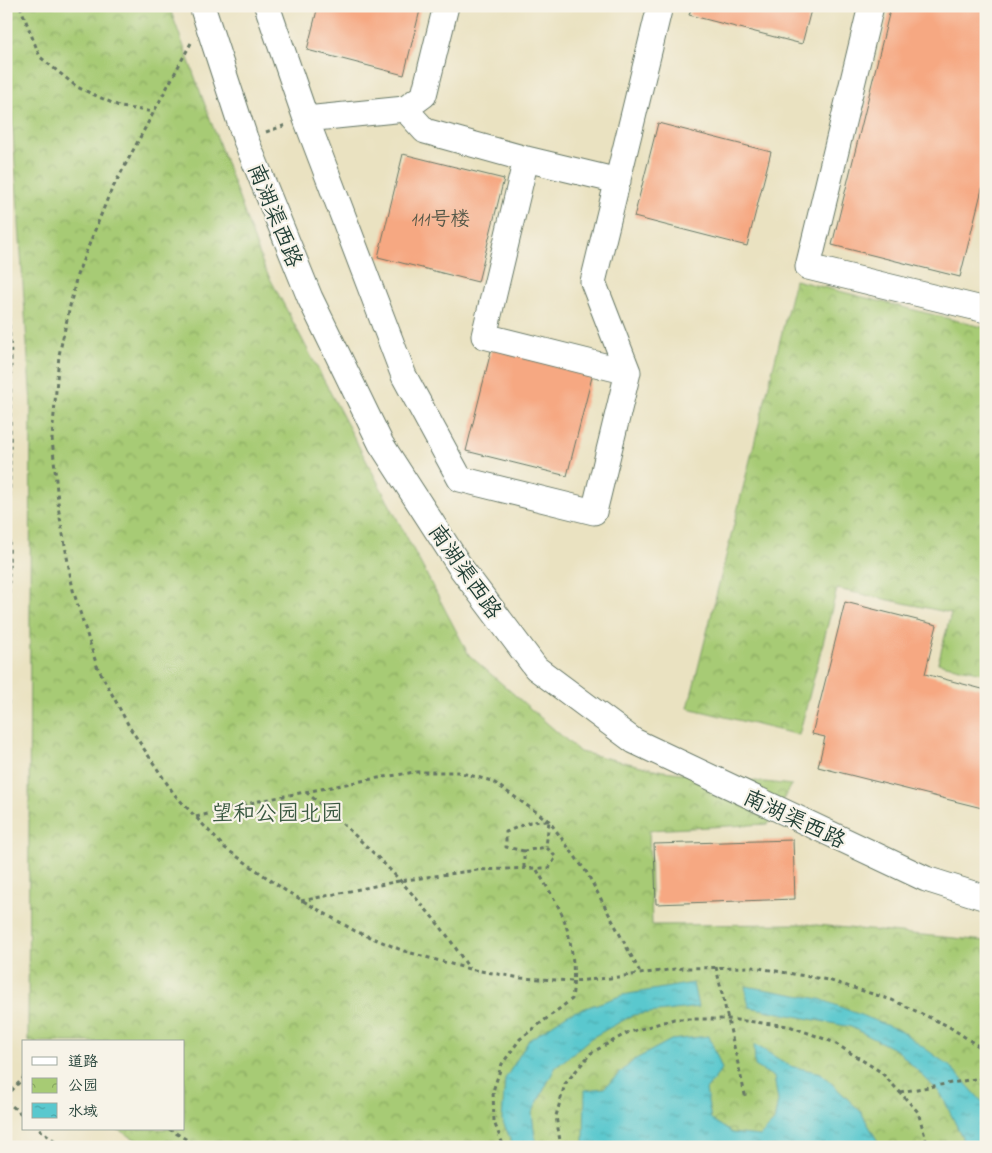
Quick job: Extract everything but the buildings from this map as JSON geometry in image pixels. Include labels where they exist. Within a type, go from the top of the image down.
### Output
[{"type":"street","points":[[268,6],[306,119],[404,376],[460,480],[594,512],[628,372],[592,282],[660,6]]},
{"type":"street","points":[[306,119],[406,109],[424,95],[446,6]]},
{"type":"street","points":[[871,6],[808,267],[986,310]]},
{"type":"street","name":"南湖渠西路","points":[[204,11],[245,138],[303,302],[453,574],[536,668],[634,741],[926,879],[986,898]]},
{"type":"street","points":[[406,109],[425,131],[526,159],[618,180]]},
{"type":"street","points":[[526,159],[484,336],[628,372]]},
{"type":"path","points":[[20,6],[40,57],[77,87],[121,107],[154,112]]},
{"type":"path","points":[[204,11],[154,112],[109,195],[77,275],[59,355],[52,438],[59,512],[73,590],[97,666],[130,728],[174,794],[225,848],[286,892],[355,931],[404,951],[469,969],[521,978],[574,981],[683,968],[716,967],[753,967],[818,978],[892,1000],[948,1026],[986,1051]]},
{"type":"path","points":[[245,138],[306,119]]},
{"type":"path","points":[[6,277],[11,354],[6,919]]},
{"type":"path","points":[[196,817],[259,801],[372,778],[416,772],[458,772],[492,781],[549,821],[587,873],[641,974]]},
{"type":"path","points":[[306,792],[340,820],[399,881],[439,925],[469,969]]},
{"type":"path","points":[[302,900],[399,881],[476,870],[549,868],[556,857],[546,848],[524,851],[506,847],[506,832],[530,822],[549,821]]},
{"type":"path","points":[[546,848],[549,821]]},
{"type":"path","points":[[524,851],[524,868]]},
{"type":"path","points":[[504,1147],[494,1122],[493,1091],[502,1064],[520,1039],[572,999],[574,981],[572,950],[562,913],[536,868]]},
{"type":"path","points":[[716,967],[746,1099]]},
{"type":"path","points":[[560,1147],[556,1116],[565,1084],[591,1053],[627,1033],[674,1020],[728,1019],[789,1026],[833,1042],[881,1072],[918,1112],[928,1147]]},
{"type":"path","points":[[899,1092],[986,1076]]},
{"type":"path","points":[[22,1079],[6,1099],[22,1114]]},
{"type":"path","points":[[40,1130],[63,1147]]},
{"type":"path","points":[[171,1130],[198,1147]]},
{"type":"green space","name":"望和公园北园","points":[[6,6],[169,6],[264,267],[469,655],[580,752],[663,771],[792,785],[768,824],[649,830],[652,925],[805,924],[986,941],[986,1147],[149,1147],[119,1130],[185,1130],[185,1040],[28,1040],[31,404]]},
{"type":"green space","points":[[795,280],[986,328],[986,674],[938,663],[951,613],[837,589],[799,735],[688,708]]},
{"type":"water","points":[[693,983],[698,1007],[633,1015],[591,1038],[555,1068],[532,1113],[536,1147],[514,1147],[502,1120],[505,1079],[529,1040],[568,1014],[623,995]]},
{"type":"water","points":[[745,986],[820,999],[901,1031],[952,1068],[986,1106],[986,1147],[962,1147],[962,1137],[941,1094],[898,1051],[851,1027],[749,1007]]},
{"type":"water","points":[[709,1036],[722,1069],[706,1090],[711,1119],[732,1133],[760,1136],[774,1122],[778,1101],[774,1077],[755,1066],[754,1044],[790,1066],[821,1073],[861,1112],[881,1147],[617,1147],[614,1142],[602,1145],[602,1147],[586,1147],[584,1141],[585,1090],[604,1088],[634,1060],[671,1040]]}]
